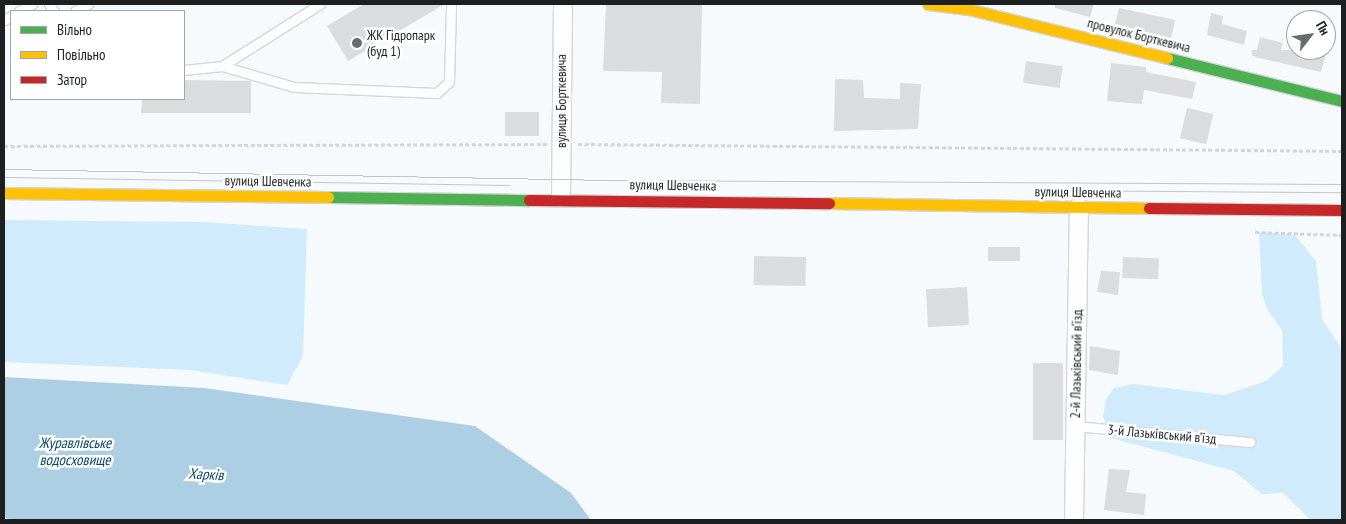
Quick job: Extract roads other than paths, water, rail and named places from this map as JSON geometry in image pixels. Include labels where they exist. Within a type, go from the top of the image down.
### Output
[{"type":"main road","name":"провулок Борткевича","points":[[928,4],[969,6],[1342,101]]},
{"type":"main road","name":"вулиця Шевченка","points":[[4,193],[561,198],[1342,210]]},
{"type":"street","name":"вулиця Борткевича","points":[[561,198],[563,4]]},
{"type":"street","name":"2-й Лазьківський в’їзд","points":[[1074,520],[1074,426],[1079,207]]},
{"type":"lane","points":[[21,10],[32,4]]},
{"type":"lane","points":[[77,10],[88,4]]},
{"type":"lane","points":[[222,66],[320,4]]},
{"type":"lane","points":[[185,70],[222,66],[294,88],[437,93],[449,82],[451,4]]},
{"type":"lane","name":"3-й Лазьківський в’їзд","points":[[1074,426],[1250,442]]},
{"type":"water","name":"Журавлівське водосховище","points":[[4,377],[204,388],[475,426],[571,493],[591,520],[19,520],[4,518]]},
{"type":"tram line","points":[[4,169],[610,180],[1342,184]]},
{"type":"tram line","points":[[4,177],[509,185]]},
{"type":"tram line","points":[[1036,190],[1342,192]]},
{"type":"place","name":"ЖК Гідропарк (буд 1)","points":[[357,43]]},
{"type":"water label","name":"Харків","points":[[206,474]]}]
